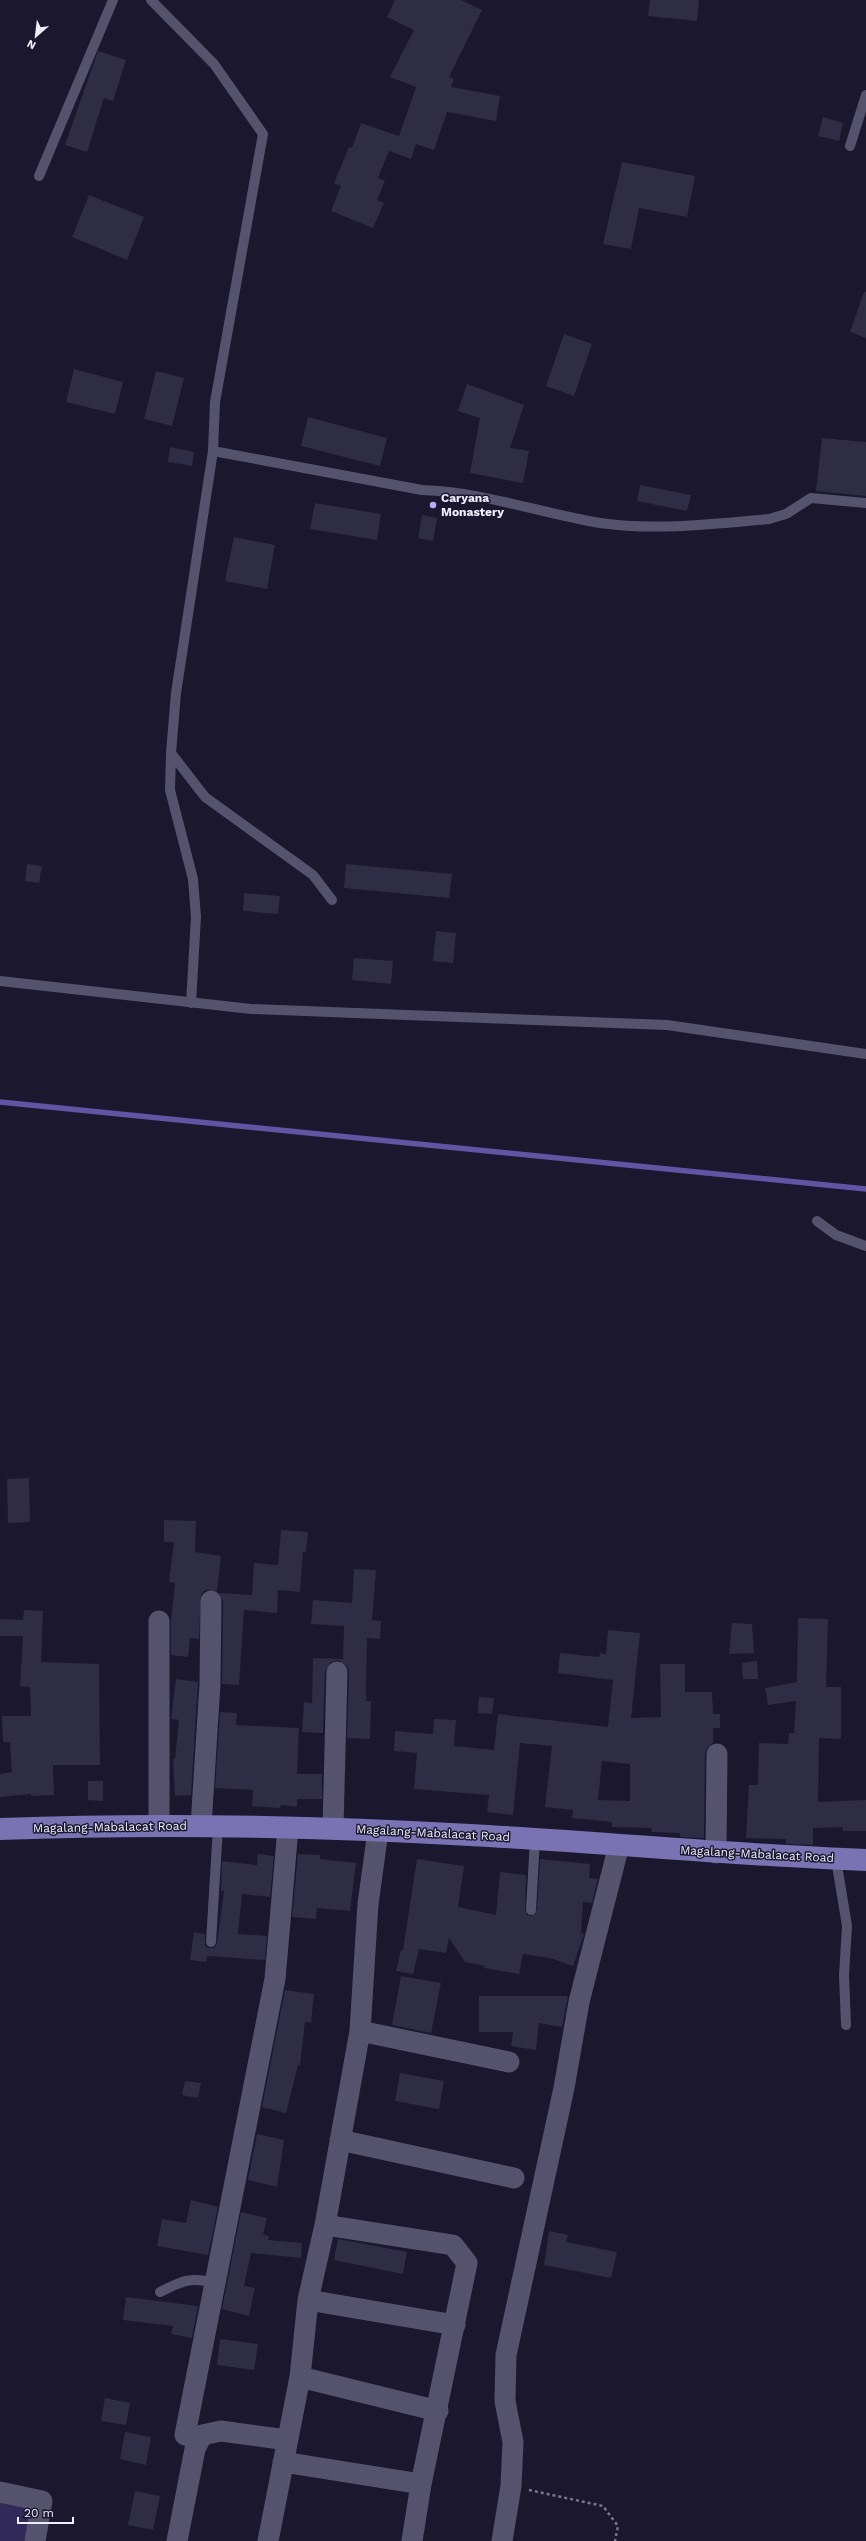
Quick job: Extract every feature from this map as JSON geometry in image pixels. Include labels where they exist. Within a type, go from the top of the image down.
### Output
[{"type":"main road","name":"Magalang-Mabalacat Road","points":[[0,1829],[159,1824],[333,1828],[535,1839],[716,1853],[866,1860]]},
{"type":"street","points":[[210,1826],[211,1601]]},
{"type":"street","points":[[159,1621],[159,1824]]},
{"type":"street","points":[[333,1828],[337,1672]]},
{"type":"street","points":[[716,1853],[717,1754]]},
{"type":"street","points":[[185,2435],[275,1979],[288,1828]]},
{"type":"street","points":[[274,2540],[283,2462],[300,2377],[308,2300],[325,2225],[360,2031],[368,1904],[378,1831]]},
{"type":"street","points":[[502,2541],[511,2486],[513,2442],[505,2401],[506,2355],[564,2088],[579,2002],[619,1845]]},
{"type":"street","points":[[360,2031],[509,2062]]},
{"type":"street","points":[[340,2140],[514,2178]]},
{"type":"street","points":[[325,2225],[453,2245],[467,2263],[438,2411],[421,2484],[412,2541]]},
{"type":"street","points":[[308,2300],[455,2325]]},
{"type":"street","points":[[300,2377],[438,2411]]},
{"type":"street","points":[[178,2541],[195,2449],[202,2435],[221,2430],[287,2440]]},
{"type":"street","points":[[283,2462],[421,2484]]},
{"type":"street","points":[[0,2492],[42,2501],[35,2541]]},
{"type":"lane","points":[[39,176],[113,0]]},
{"type":"lane","points":[[151,0],[214,64],[263,134],[215,402],[213,451],[176,692],[171,753],[170,790],[193,879],[196,917],[192,1003]]},
{"type":"lane","points":[[850,146],[866,96]]},
{"type":"lane","points":[[213,451],[422,490],[470,494],[600,523],[635,526],[769,519],[786,514],[811,498],[866,503]]},
{"type":"lane","points":[[171,753],[205,796],[313,875],[332,900]]},
{"type":"lane","points":[[0,980],[251,1010],[667,1025],[866,1054]]},
{"type":"lane","points":[[817,1221],[836,1235],[866,1246]]},
{"type":"lane","points":[[210,1826],[211,1942]]},
{"type":"lane","points":[[531,1910],[535,1839]]},
{"type":"lane","points":[[836,1859],[848,1926],[844,1975],[846,2025]]},
{"type":"lane","points":[[160,2292],[184,2280],[195,2278],[216,2283]]},
{"type":"path","points":[[511,2486],[603,2506],[618,2526],[616,2541]]},
{"type":"shaded area","points":[[0,2498],[34,2504],[26,2541],[0,2541]]},
{"type":"building","points":[[395,0],[461,0],[482,10],[449,77],[454,79],[451,87],[500,96],[496,121],[447,112],[434,150],[416,144],[411,159],[389,151],[378,178],[385,181],[377,200],[384,203],[373,228],[331,211],[341,186],[334,183],[349,147],[352,148],[361,123],[399,136],[416,87],[390,77],[414,30],[387,17]]},
{"type":"building","points":[[650,0],[699,0],[697,21],[648,16]]},
{"type":"building","points":[[98,51],[126,60],[113,101],[104,98],[87,152],[65,145]]},
{"type":"building","points":[[823,117],[843,123],[839,141],[818,136]]},
{"type":"building","points":[[622,162],[695,176],[687,217],[639,208],[631,249],[603,244]]},
{"type":"building","points":[[89,195],[144,217],[127,260],[72,237]]},
{"type":"building","points":[[864,292],[866,292],[866,338],[850,332]]},
{"type":"building","points":[[564,334],[592,344],[574,396],[546,386]]},
{"type":"building","points":[[74,369],[123,382],[115,414],[66,402]]},
{"type":"building","points":[[156,371],[184,378],[172,426],[144,419]]},
{"type":"building","points":[[467,384],[524,405],[510,448],[529,451],[523,483],[470,473],[480,418],[458,411]]},
{"type":"building","points":[[308,417],[387,438],[380,466],[301,446]]},
{"type":"building","points":[[822,438],[866,442],[866,496],[816,491]]},
{"type":"building","points":[[170,447],[194,452],[192,466],[168,462]]},
{"type":"building","points":[[640,485],[691,495],[687,511],[637,501]]},
{"type":"building","points":[[315,503],[381,514],[377,540],[310,529]]},
{"type":"building","points":[[422,515],[437,518],[433,541],[418,538]]},
{"type":"building","points":[[234,537],[275,545],[267,589],[225,581]]},
{"type":"building","points":[[27,864],[42,866],[39,883],[25,881]]},
{"type":"building","points":[[346,864],[452,874],[449,898],[344,888]]},
{"type":"building","points":[[244,893],[280,896],[278,914],[243,911]]},
{"type":"building","points":[[436,931],[456,933],[453,963],[433,961]]},
{"type":"building","points":[[354,958],[393,961],[391,984],[352,980]]},
{"type":"building","points":[[29,1478],[30,1522],[8,1523],[7,1479]]},
{"type":"building","points":[[164,1520],[196,1521],[195,1552],[221,1556],[217,1591],[205,1590],[201,1595],[199,1639],[190,1638],[188,1657],[171,1655],[171,1621],[175,1583],[169,1582],[174,1542],[164,1542]]},
{"type":"building","points":[[281,1530],[308,1532],[306,1552],[303,1552],[300,1592],[278,1590],[277,1613],[244,1610],[239,1685],[222,1684],[223,1601],[219,1593],[252,1595],[254,1563],[278,1565]]},
{"type":"building","points":[[354,1569],[376,1570],[372,1620],[381,1621],[380,1639],[367,1638],[366,1701],[371,1701],[370,1739],[347,1738],[349,1672],[347,1666],[338,1660],[331,1662],[325,1671],[323,1733],[302,1732],[304,1702],[312,1703],[313,1658],[343,1659],[344,1626],[311,1624],[313,1600],[352,1603]]},
{"type":"building","points":[[24,1610],[43,1611],[41,1662],[99,1664],[100,1765],[53,1765],[54,1795],[31,1796],[31,1794],[0,1797],[0,1774],[12,1772],[10,1742],[3,1742],[2,1716],[31,1716],[30,1687],[20,1686],[23,1636],[0,1636],[0,1619],[23,1620]]},
{"type":"building","points":[[798,1618],[828,1619],[826,1687],[841,1687],[841,1739],[819,1738],[818,1802],[866,1800],[866,1831],[843,1831],[843,1827],[813,1828],[813,1845],[786,1844],[786,1839],[746,1838],[749,1785],[758,1785],[759,1743],[788,1744],[789,1733],[794,1733],[796,1701],[768,1705],[765,1688],[797,1682]]},
{"type":"building","points":[[732,1623],[752,1624],[754,1653],[729,1654]]},
{"type":"building","points":[[608,1630],[640,1633],[631,1718],[661,1717],[660,1664],[685,1664],[685,1692],[712,1692],[713,1714],[720,1714],[720,1728],[713,1728],[713,1743],[707,1748],[705,1754],[704,1838],[680,1837],[680,1833],[651,1832],[652,1828],[612,1827],[612,1822],[572,1818],[573,1810],[545,1807],[552,1746],[520,1743],[513,1815],[487,1812],[489,1795],[414,1789],[417,1753],[394,1751],[395,1731],[433,1734],[434,1719],[456,1720],[454,1746],[494,1750],[498,1714],[608,1727],[613,1680],[558,1673],[560,1653],[599,1657],[600,1653],[606,1654]],"holes":[[[602,1761],[630,1764],[630,1801],[598,1800]]]},
{"type":"building","points":[[757,1661],[758,1679],[743,1679],[742,1663]]},
{"type":"building","points":[[176,1679],[198,1682],[191,1795],[175,1796],[173,1759],[175,1759],[179,1720],[171,1719]]},
{"type":"building","points":[[479,1697],[494,1698],[492,1714],[478,1713]]},
{"type":"building","points":[[220,1712],[237,1713],[236,1725],[299,1728],[297,1774],[322,1774],[322,1799],[297,1799],[297,1807],[281,1805],[280,1808],[252,1806],[253,1790],[215,1788]]},
{"type":"building","points":[[88,1781],[103,1781],[103,1801],[88,1800]]},
{"type":"building","points":[[258,1854],[274,1856],[270,1897],[242,1894],[238,1934],[267,1936],[265,1960],[207,1956],[206,1962],[190,1960],[194,1932],[205,1934],[205,1945],[208,1948],[214,1948],[217,1943],[224,1891],[221,1891],[222,1861],[257,1865]]},
{"type":"building","points":[[298,1854],[320,1855],[320,1859],[356,1863],[350,1911],[317,1908],[316,1919],[292,1917]]},
{"type":"building","points":[[417,1859],[464,1866],[458,1907],[496,1915],[500,1872],[526,1875],[525,1910],[527,1915],[531,1916],[537,1910],[540,1859],[590,1864],[589,1878],[598,1879],[592,1903],[583,1902],[581,1933],[584,1934],[573,1966],[550,1958],[523,1954],[519,1974],[484,1968],[485,1966],[465,1962],[449,1938],[446,1953],[419,1949],[413,1974],[396,1971],[401,1950],[403,1950]]},
{"type":"building","points":[[401,1976],[441,1983],[431,2033],[392,2025]]},
{"type":"building","points":[[285,1990],[314,1994],[311,2023],[305,2022],[300,2065],[298,2065],[286,2113],[262,2107]]},
{"type":"building","points":[[479,1996],[568,1996],[562,2027],[539,2023],[536,2050],[511,2046],[513,2032],[479,2032]]},
{"type":"building","points":[[400,2073],[444,2081],[439,2109],[395,2101]]},
{"type":"building","points":[[185,2081],[201,2083],[198,2098],[182,2095]]},
{"type":"building","points":[[257,2134],[284,2140],[277,2187],[248,2180]]},
{"type":"building","points":[[191,2200],[218,2207],[208,2255],[157,2246],[162,2219],[186,2223]]},
{"type":"building","points":[[241,2212],[267,2218],[263,2235],[269,2236],[268,2240],[302,2243],[301,2258],[251,2253],[244,2286],[255,2288],[249,2316],[222,2309]]},
{"type":"building","points":[[549,2231],[568,2235],[566,2242],[617,2252],[611,2278],[544,2265]]},
{"type":"building","points":[[338,2239],[407,2252],[403,2274],[334,2260]]},
{"type":"building","points":[[126,2297],[198,2306],[192,2338],[171,2334],[173,2326],[123,2320]]},
{"type":"building","points":[[220,2339],[258,2344],[254,2370],[217,2365]]},
{"type":"building","points":[[105,2398],[130,2403],[126,2425],[101,2421]]},
{"type":"building","points":[[125,2432],[151,2437],[146,2465],[120,2459]]},
{"type":"building","points":[[135,2491],[160,2496],[153,2530],[128,2525]]},
{"type":"waterway","points":[[0,1102],[866,1189]]},
{"type":"place","name":"Caryana Monastery","points":[[433,505]]}]
